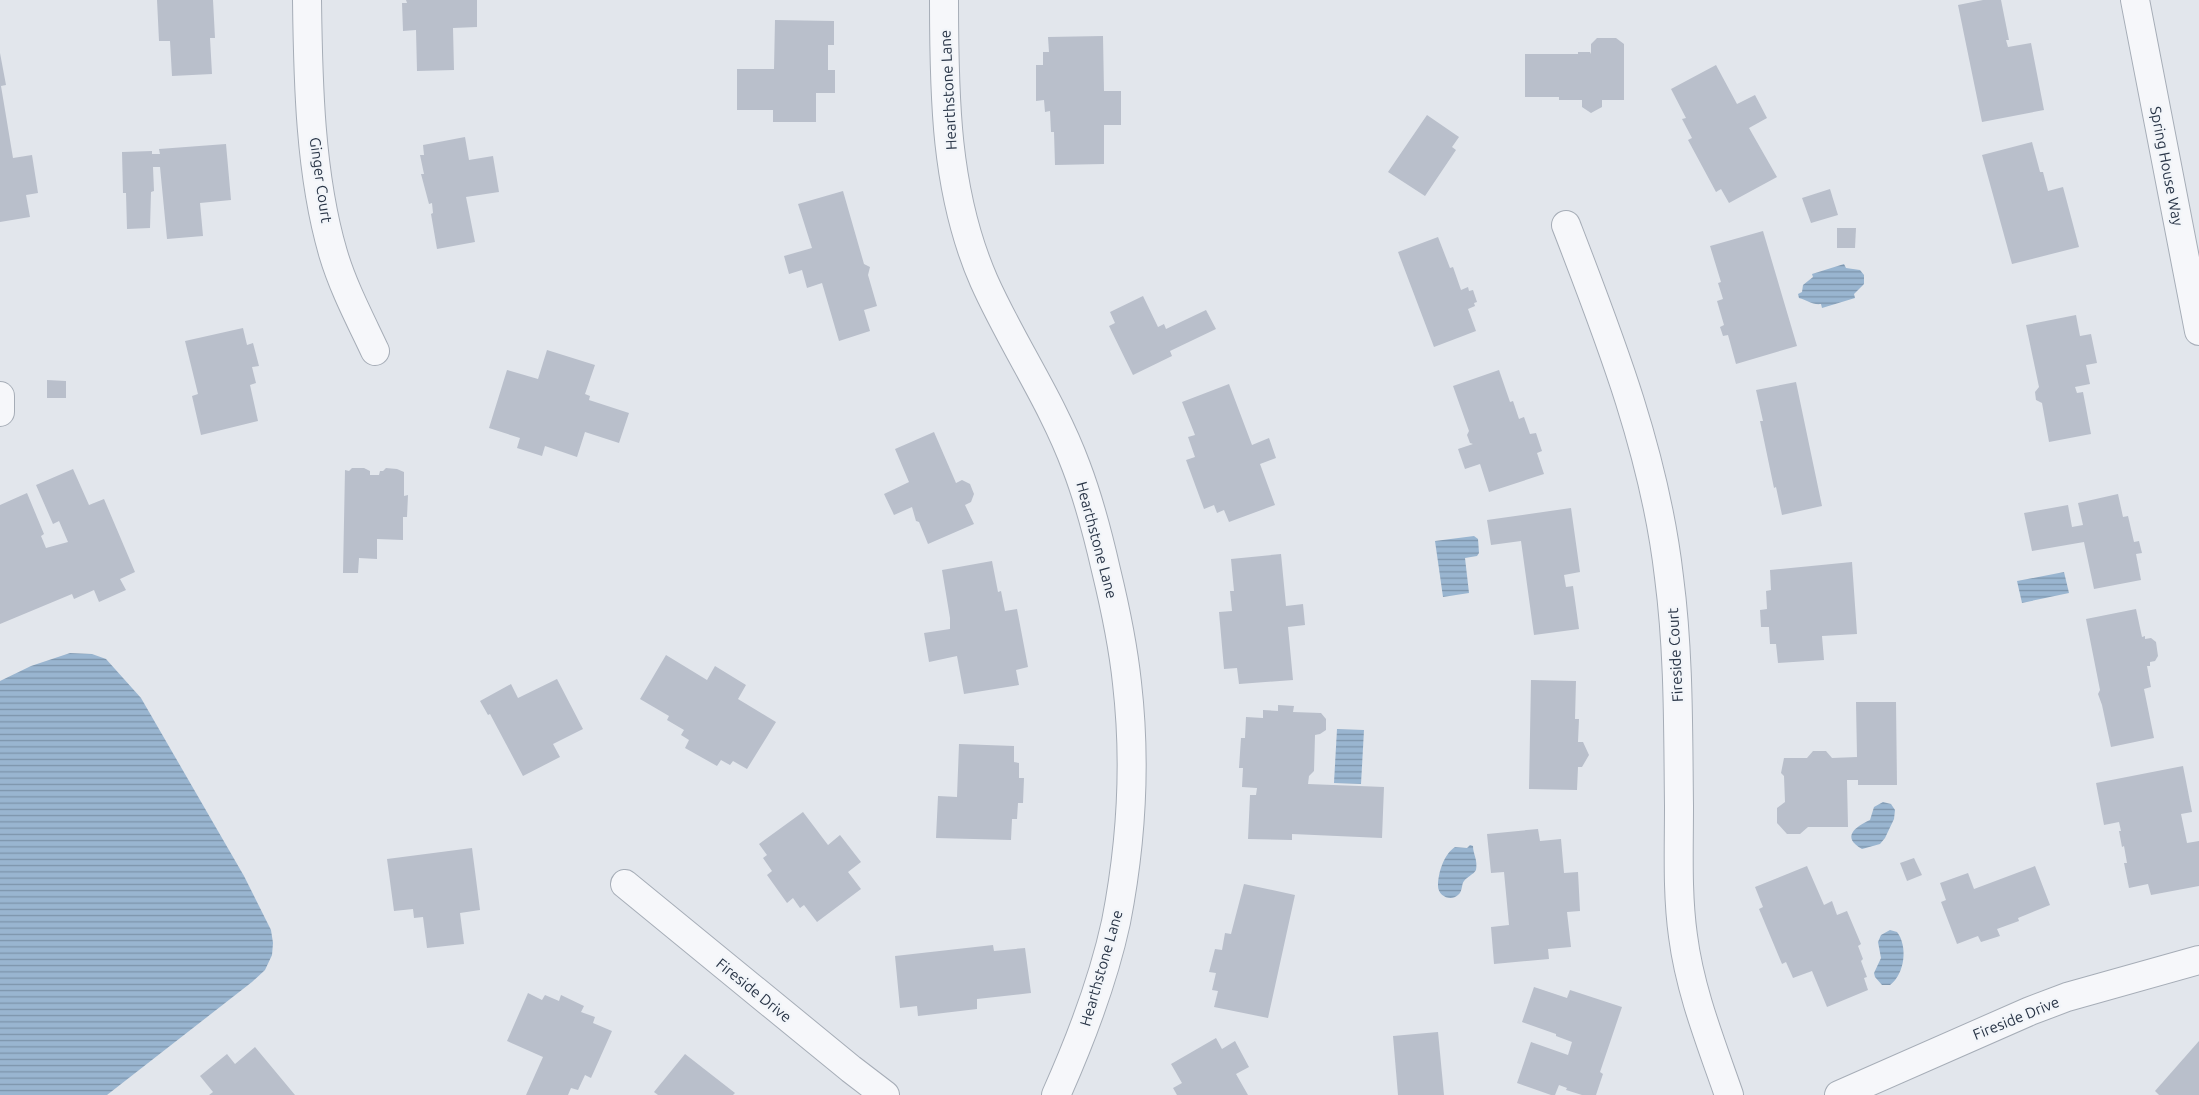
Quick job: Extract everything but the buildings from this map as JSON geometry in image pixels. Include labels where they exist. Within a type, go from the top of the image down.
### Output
[{"type":"street","name":"Ginger Court","points":[[307,0],[312,114],[323,209],[340,271],[375,351]]},
{"type":"street","name":"Hearthstone Lane","points":[[944,0],[945,100],[949,149],[960,203],[984,280],[1053,413],[1083,486],[1100,545],[1117,619],[1128,684],[1131,777],[1124,867],[1116,922],[1093,1006],[1056,1095]]},
{"type":"street","name":"Spring House Way","points":[[2135,0],[2199,332]]},
{"type":"street","name":"Fireside Court","points":[[1566,225],[1623,378],[1651,473],[1662,524],[1674,624],[1677,677],[1679,886],[1683,937],[1699,1009],[1729,1095]]},
{"type":"street","points":[[0,396],[0,412]]},
{"type":"street","name":"Fireside Drive","points":[[625,884],[885,1095]]},
{"type":"street","name":"Fireside Drive","points":[[1839,1095],[2030,1011],[2076,995],[2199,960]]},
{"type":"water","points":[[1844,264],[1846,268],[1860,270],[1864,275],[1864,284],[1854,294],[1855,298],[1822,308],[1821,304],[1799,298],[1798,294],[1802,292],[1803,285],[1813,277],[1812,274]]},
{"type":"water","points":[[1474,536],[1478,539],[1479,553],[1477,556],[1465,558],[1469,593],[1443,597],[1435,541]]},
{"type":"water","points":[[2064,572],[2069,593],[2022,603],[2017,581]]},
{"type":"water","points":[[70,653],[92,654],[106,659],[141,698],[244,876],[271,930],[272,955],[265,970],[252,982],[107,1095],[0,1095],[0,681],[31,666]]},
{"type":"water","points":[[1337,729],[1364,730],[1361,784],[1334,783]]},
{"type":"water","points":[[1883,802],[1891,804],[1895,810],[1894,819],[1880,844],[1862,849],[1852,840],[1852,833],[1859,826],[1870,820],[1874,807]]},
{"type":"water","points":[[1470,845],[1473,846],[1476,870],[1464,881],[1461,892],[1458,895],[1452,898],[1445,897],[1440,893],[1438,886],[1440,870],[1445,859],[1455,847],[1467,848]]},
{"type":"water","points":[[1890,930],[1897,932],[1903,945],[1902,967],[1890,985],[1882,985],[1874,973],[1881,958],[1878,942],[1881,935]]}]
